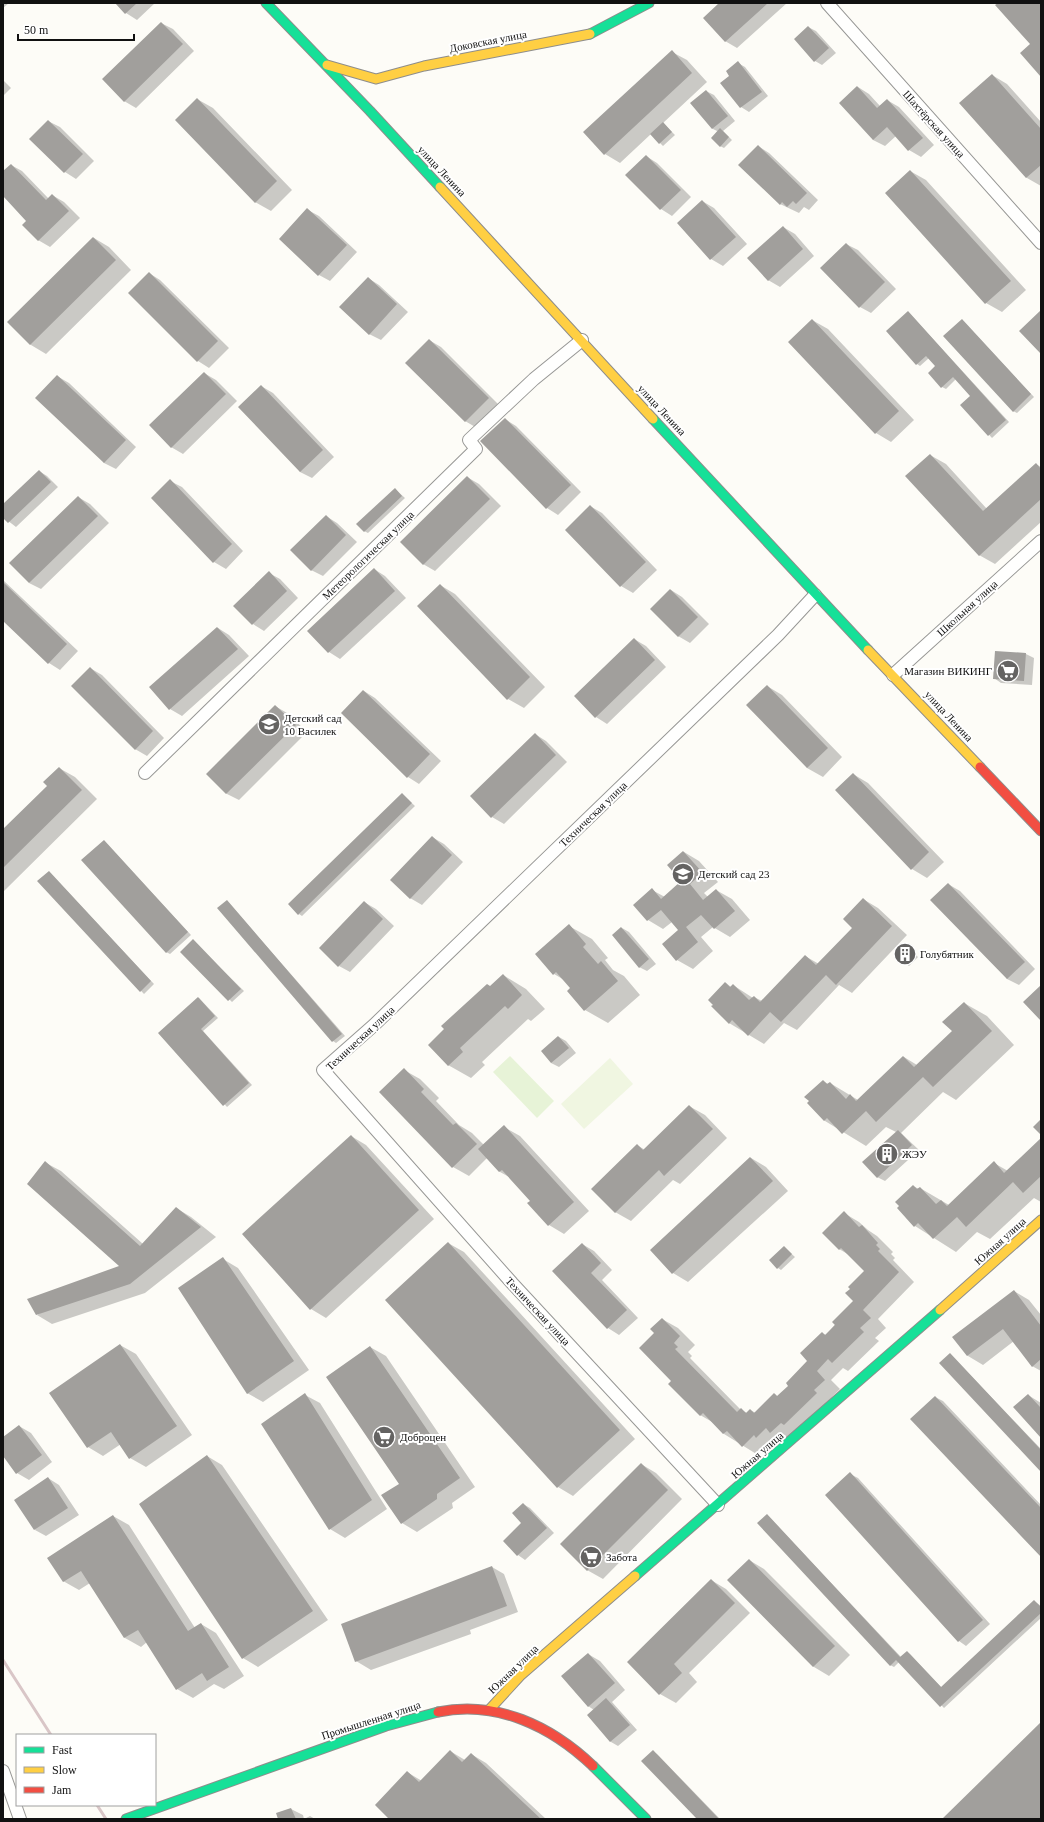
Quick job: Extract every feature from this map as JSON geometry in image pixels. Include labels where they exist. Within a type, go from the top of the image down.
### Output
[{"type":"main road","name":"улица Ленина","points":[[266,3],[327,65],[582,340],[815,595],[893,674],[1041,831]]},
{"type":"main road","name":"Доковская улица","points":[[327,65],[376,79],[424,66],[594,32],[649,3]]},
{"type":"main road","name":"Южная улица","points":[[490,1710],[521,1674],[718,1505],[1041,1220]]},
{"type":"main road","name":"Промышленная улица","points":[[126,1819],[386,1726],[424,1715],[464,1708],[490,1710],[512,1714],[538,1726],[558,1738],[609,1780],[646,1819]]},
{"type":"street","name":"Шахтёрская улица","points":[[827,3],[1041,243]]},
{"type":"street","name":"Метеорологическая улица","points":[[145,773],[476,449],[469,440],[534,379],[582,340]]},
{"type":"street","name":"Школьная улица","points":[[893,674],[1041,541]]},
{"type":"street","name":"Техническая улица","points":[[718,1505],[512,1283],[322,1070],[374,1025],[478,925],[778,635],[815,595]]},
{"type":"street","points":[[3,1771],[20,1819]]},
{"type":"green space","points":[[510,1056],[554,1101],[537,1118],[493,1072]]},
{"type":"green space","points":[[610,1058],[633,1084],[584,1129],[561,1104]]},
{"type":"building","points":[[115,3],[137,3],[125,14]]},
{"type":"building","points":[[719,3],[768,3],[725,42],[703,18]]},
{"type":"building","points":[[998,3],[1041,3],[1041,77],[1020,53],[1030,44],[995,5]]},
{"type":"building","points":[[161,22],[183,44],[124,102],[102,79]]},
{"type":"building","points":[[808,26],[829,48],[814,62],[794,39]]},
{"type":"building","points":[[672,50],[692,73],[604,155],[583,132]]},
{"type":"building","points":[[738,61],[762,92],[740,108],[720,83],[729,76],[726,71]]},
{"type":"building","points":[[992,74],[1041,129],[1041,165],[1026,178],[959,103]]},
{"type":"building","points":[[857,86],[877,108],[887,99],[923,138],[908,151],[887,127],[873,140],[839,103]]},
{"type":"building","points":[[706,90],[728,116],[712,129],[690,103]]},
{"type":"building","points":[[197,98],[277,181],[255,203],[175,120]]},
{"type":"building","points":[[48,120],[83,154],[64,173],[29,139]]},
{"type":"building","points":[[663,122],[672,132],[659,144],[650,134]]},
{"type":"building","points":[[720,128],[729,137],[720,147],[711,138]]},
{"type":"building","points":[[758,145],[807,193],[796,204],[793,201],[787,207],[782,202],[780,205],[738,165]]},
{"type":"building","points":[[646,155],[681,190],[660,210],[625,175]]},
{"type":"building","points":[[11,164],[46,200],[52,194],[69,211],[38,241],[22,225],[26,221],[3,196],[3,171]]},
{"type":"building","points":[[910,170],[1011,281],[985,304],[885,193]]},
{"type":"building","points":[[702,200],[736,237],[710,260],[677,223]]},
{"type":"building","points":[[307,208],[347,245],[318,276],[279,239]]},
{"type":"building","points":[[783,226],[803,249],[768,281],[747,258]]},
{"type":"building","points":[[93,237],[116,260],[30,345],[7,322]]},
{"type":"building","points":[[846,243],[885,282],[859,308],[820,268]]},
{"type":"building","points":[[149,272],[218,341],[197,362],[128,293]]},
{"type":"building","points":[[368,277],[397,304],[369,335],[339,307]]},
{"type":"building","points":[[1041,310],[1041,354],[1019,331]]},
{"type":"building","points":[[908,311],[1006,420],[988,436],[960,405],[970,396],[953,377],[941,388],[928,373],[935,366],[926,356],[916,365],[886,331]]},
{"type":"building","points":[[812,319],[899,411],[875,434],[788,342]]},
{"type":"building","points":[[962,319],[1031,394],[1013,412],[943,336]]},
{"type":"building","points":[[429,339],[489,398],[465,422],[405,363]]},
{"type":"building","points":[[204,372],[226,394],[171,448],[149,425]]},
{"type":"building","points":[[57,375],[126,440],[104,463],[35,398]]},
{"type":"building","points":[[261,385],[323,450],[300,472],[238,407]]},
{"type":"building","points":[[505,418],[571,485],[546,509],[480,441]]},
{"type":"building","points":[[930,454],[983,511],[1036,463],[1041,469],[1041,499],[979,556],[905,476]]},
{"type":"building","points":[[39,470],[51,482],[8,523],[3,518],[3,504]]},
{"type":"building","points":[[467,476],[490,499],[423,565],[400,542]]},
{"type":"building","points":[[170,479],[232,544],[213,563],[151,498]]},
{"type":"building","points":[[395,488],[402,496],[364,532],[356,524]]},
{"type":"building","points":[[78,496],[98,516],[29,583],[9,563]]},
{"type":"building","points":[[590,505],[646,562],[620,587],[565,530]]},
{"type":"building","points":[[326,515],[346,535],[311,571],[290,550]]},
{"type":"building","points":[[374,568],[395,591],[328,653],[307,631]]},
{"type":"building","points":[[269,571],[287,591],[252,625],[233,606]]},
{"type":"building","points":[[3,582],[67,644],[48,664],[3,621]]},
{"type":"building","points":[[440,584],[530,677],[507,700],[417,606]]},
{"type":"building","points":[[670,589],[698,617],[678,637],[650,609]]},
{"type":"building","points":[[217,627],[238,649],[169,710],[149,687]]},
{"type":"building","points":[[634,638],[655,660],[595,718],[574,696]]},
{"type":"building","points":[[995,651],[1026,653],[1024,681],[993,679]]},
{"type":"building","points":[[90,667],[153,731],[135,750],[71,686]]},
{"type":"building","points":[[767,685],[828,748],[807,768],[746,705]]},
{"type":"building","points":[[363,690],[430,754],[407,778],[341,713]]},
{"type":"building","points":[[275,705],[296,725],[226,794],[206,774]]},
{"type":"building","points":[[535,733],[556,755],[491,818],[470,796]]},
{"type":"building","points":[[59,767],[82,790],[3,868],[3,829],[47,786],[43,782]]},
{"type":"building","points":[[853,773],[929,852],[911,870],[835,790]]},
{"type":"building","points":[[402,793],[412,803],[298,915],[288,904]]},
{"type":"building","points":[[432,836],[452,855],[410,899],[390,880]]},
{"type":"building","points":[[104,840],[188,932],[166,953],[81,860]]},
{"type":"building","points":[[683,851],[703,873],[690,884],[703,900],[716,889],[735,911],[714,929],[701,915],[686,927],[698,942],[676,961],[662,944],[678,930],[661,910],[647,921],[633,905],[652,888],[661,899],[681,881],[667,865]]},
{"type":"building","points":[[49,871],[151,981],[140,992],[37,881]]},
{"type":"building","points":[[948,883],[1025,962],[1007,979],[930,900]]},
{"type":"building","points":[[863,898],[892,926],[836,985],[826,975],[781,1022],[770,1012],[748,1036],[732,1020],[729,1024],[711,1006],[713,1005],[708,1000],[725,982],[730,987],[733,984],[749,1000],[754,996],[760,1002],[805,955],[816,965],[852,928],[843,919]]},
{"type":"building","points":[[227,900],[342,1034],[332,1042],[217,908]]},
{"type":"building","points":[[364,901],[383,919],[338,967],[319,948]]},
{"type":"building","points":[[569,924],[586,944],[583,947],[598,964],[601,961],[618,981],[584,1011],[567,991],[570,988],[556,972],[553,975],[535,954]]},
{"type":"building","points":[[621,927],[649,959],[639,968],[612,935]]},
{"type":"building","points":[[193,939],[241,989],[228,1001],[180,952]]},
{"type":"building","name":"Голубятник","points":[[905,944],[916,954],[905,965],[895,954]]},
{"type":"building","points":[[503,974],[522,995],[508,1009],[505,1006],[460,1048],[463,1052],[448,1066],[428,1045],[444,1029],[441,1026],[487,984],[490,986]]},
{"type":"building","points":[[1041,985],[1041,1021],[1023,1002]]},
{"type":"building","points":[[198,997],[215,1016],[201,1029],[249,1083],[223,1106],[158,1033]]},
{"type":"building","points":[[964,1002],[992,1031],[933,1087],[923,1077],[876,1122],[866,1111],[842,1134],[827,1118],[824,1121],[807,1103],[809,1101],[804,1097],[823,1080],[827,1084],[830,1082],[846,1099],[850,1094],[856,1101],[903,1056],[914,1067],[952,1031],[942,1022]]},
{"type":"building","points":[[558,1036],[569,1048],[551,1063],[541,1051]]},
{"type":"building","points":[[404,1068],[424,1089],[421,1092],[453,1125],[456,1123],[477,1144],[452,1168],[379,1092]]},
{"type":"building","points":[[689,1105],[713,1129],[664,1176],[659,1170],[615,1213],[591,1189],[637,1144],[643,1150]]},
{"type":"building","points":[[1041,1119],[1041,1135],[1033,1127]]},
{"type":"building","points":[[504,1125],[574,1202],[548,1226],[527,1203],[530,1201],[502,1170],[499,1172],[478,1149]]},
{"type":"building","name":"ЖЭУ","points":[[898,1130],[912,1145],[877,1178],[862,1162]]},
{"type":"building","points":[[351,1135],[419,1210],[310,1310],[242,1234]]},
{"type":"building","points":[[1041,1138],[1041,1176],[1023,1193],[1013,1182],[966,1227],[957,1217],[933,1239],[918,1223],[914,1227],[897,1208],[899,1206],[895,1202],[913,1185],[917,1189],[920,1187],[936,1204],[941,1200],[947,1206],[994,1161],[1004,1173]]},
{"type":"building","points":[[750,1157],[773,1181],[672,1274],[650,1250]]},
{"type":"building","points":[[45,1161],[140,1246],[176,1207],[201,1227],[130,1284],[36,1315],[27,1299],[119,1266],[27,1184]]},
{"type":"building","points":[[844,1211],[859,1227],[862,1225],[878,1243],[876,1245],[880,1249],[878,1251],[899,1272],[863,1310],[871,1318],[860,1328],[864,1332],[832,1363],[828,1359],[817,1371],[825,1380],[814,1390],[817,1393],[784,1425],[781,1423],[770,1433],[766,1428],[756,1438],[754,1435],[742,1447],[727,1431],[723,1434],[703,1413],[700,1416],[668,1384],[671,1381],[639,1348],[654,1333],[650,1329],[662,1318],[680,1336],[674,1343],[678,1347],[675,1349],[737,1412],[741,1408],[746,1413],[750,1409],[754,1413],[774,1393],[777,1396],[788,1386],[786,1383],[807,1361],[800,1353],[822,1332],[825,1335],[835,1325],[832,1322],[853,1301],[845,1293],[850,1289],[848,1287],[864,1271],[841,1248],[839,1250],[822,1233]]},
{"type":"building","points":[[448,1242],[620,1430],[557,1488],[385,1300]]},
{"type":"building","points":[[582,1243],[601,1263],[591,1273],[627,1310],[607,1329],[552,1271]]},
{"type":"building","points":[[784,1246],[792,1254],[777,1269],[769,1260]]},
{"type":"building","points":[[223,1257],[294,1361],[247,1394],[178,1288]]},
{"type":"building","points":[[1014,1290],[1041,1326],[1041,1359],[1032,1367],[1003,1329],[967,1356],[952,1337]]},
{"type":"building","points":[[120,1344],[177,1426],[129,1459],[111,1432],[87,1448],[49,1393]]},
{"type":"building","points":[[370,1346],[460,1478],[437,1494],[437,1499],[401,1524],[381,1495],[399,1484],[326,1377]]},
{"type":"building","points":[[950,1353],[1041,1450],[1041,1472],[939,1363]]},
{"type":"building","points":[[305,1393],[372,1500],[329,1530],[261,1424]]},
{"type":"building","points":[[1028,1394],[1041,1408],[1041,1438],[1013,1407]]},
{"type":"building","points":[[935,1396],[1041,1508],[1041,1557],[910,1419]]},
{"type":"building","points":[[19,1425],[42,1455],[16,1474],[3,1456],[3,1437]]},
{"type":"building","points":[[207,1455],[313,1611],[242,1659],[139,1504]]},
{"type":"building","points":[[641,1463],[668,1490],[587,1571],[560,1544]]},
{"type":"building","points":[[850,1472],[983,1620],[958,1642],[825,1495]]},
{"type":"building","points":[[48,1477],[68,1508],[34,1530],[14,1500]]},
{"type":"building","points":[[523,1503],[547,1528],[517,1556],[503,1541],[521,1523],[512,1513]]},
{"type":"building","points":[[767,1514],[900,1657],[907,1651],[941,1687],[1034,1600],[1041,1607],[1041,1613],[940,1707],[896,1660],[890,1666],[757,1523]]},
{"type":"building","points":[[113,1515],[188,1631],[201,1623],[229,1667],[207,1681],[202,1673],[176,1690],[138,1630],[124,1638],[81,1571],[63,1582],[47,1558]]},
{"type":"building","points":[[749,1559],[835,1646],[813,1667],[727,1580]]},
{"type":"building","points":[[492,1566],[507,1606],[355,1662],[341,1624]]},
{"type":"building","points":[[711,1579],[735,1603],[674,1664],[682,1673],[659,1695],[627,1662]]},
{"type":"building","points":[[588,1653],[615,1683],[588,1707],[561,1676]]},
{"type":"building","points":[[606,1698],[630,1725],[610,1742],[587,1715]]},
{"type":"building","points":[[1041,1722],[1041,1819],[942,1819]]},
{"type":"building","points":[[450,1750],[462,1762],[471,1753],[541,1819],[389,1819],[375,1805],[407,1771],[419,1782]]},
{"type":"building","points":[[653,1750],[719,1819],[697,1819],[641,1761]]},
{"type":"building","points":[[291,1808],[296,1819],[278,1819],[276,1813]]},
{"type":"railway","points":[[3,1660],[50,1734]]},
{"type":"railway","points":[[98,1806],[106,1819]]},
{"type":"traffic: fast","points":[[266,3],[370,111],[440,187]]},
{"type":"traffic: fast","points":[[590,34],[649,3]]},
{"type":"traffic: fast","points":[[653,419],[868,650]]},
{"type":"traffic: fast","points":[[635,1576],[940,1310]]},
{"type":"traffic: fast","points":[[126,1819],[386,1726],[438,1712]]},
{"type":"traffic: fast","points":[[593,1766],[646,1819]]},
{"type":"traffic: slow","points":[[327,65],[376,79],[424,66],[590,34]]},
{"type":"traffic: slow","points":[[440,187],[653,419]]},
{"type":"traffic: slow","points":[[868,650],[980,767]]},
{"type":"traffic: slow","points":[[940,1310],[1041,1220]]},
{"type":"traffic: slow","points":[[489,1710],[521,1675],[635,1576]]},
{"type":"traffic: jam","points":[[980,767],[1041,831]]},
{"type":"traffic: jam","points":[[438,1712],[460,1709],[502,1713],[541,1728],[577,1752],[593,1766]]},
{"type":"place","name":"Магазин ВИКИНГ","points":[[1008,671]]},
{"type":"place","name":"Детский сад 10 Василек","points":[[269,724]]},
{"type":"place","name":"Детский сад 23","points":[[683,874]]},
{"type":"place","name":"Голубятник","points":[[905,954]]},
{"type":"place","name":"ЖЭУ","points":[[887,1154]]},
{"type":"place","name":"Доброцен","points":[[384,1437]]},
{"type":"place","name":"Забота","points":[[591,1557]]}]
